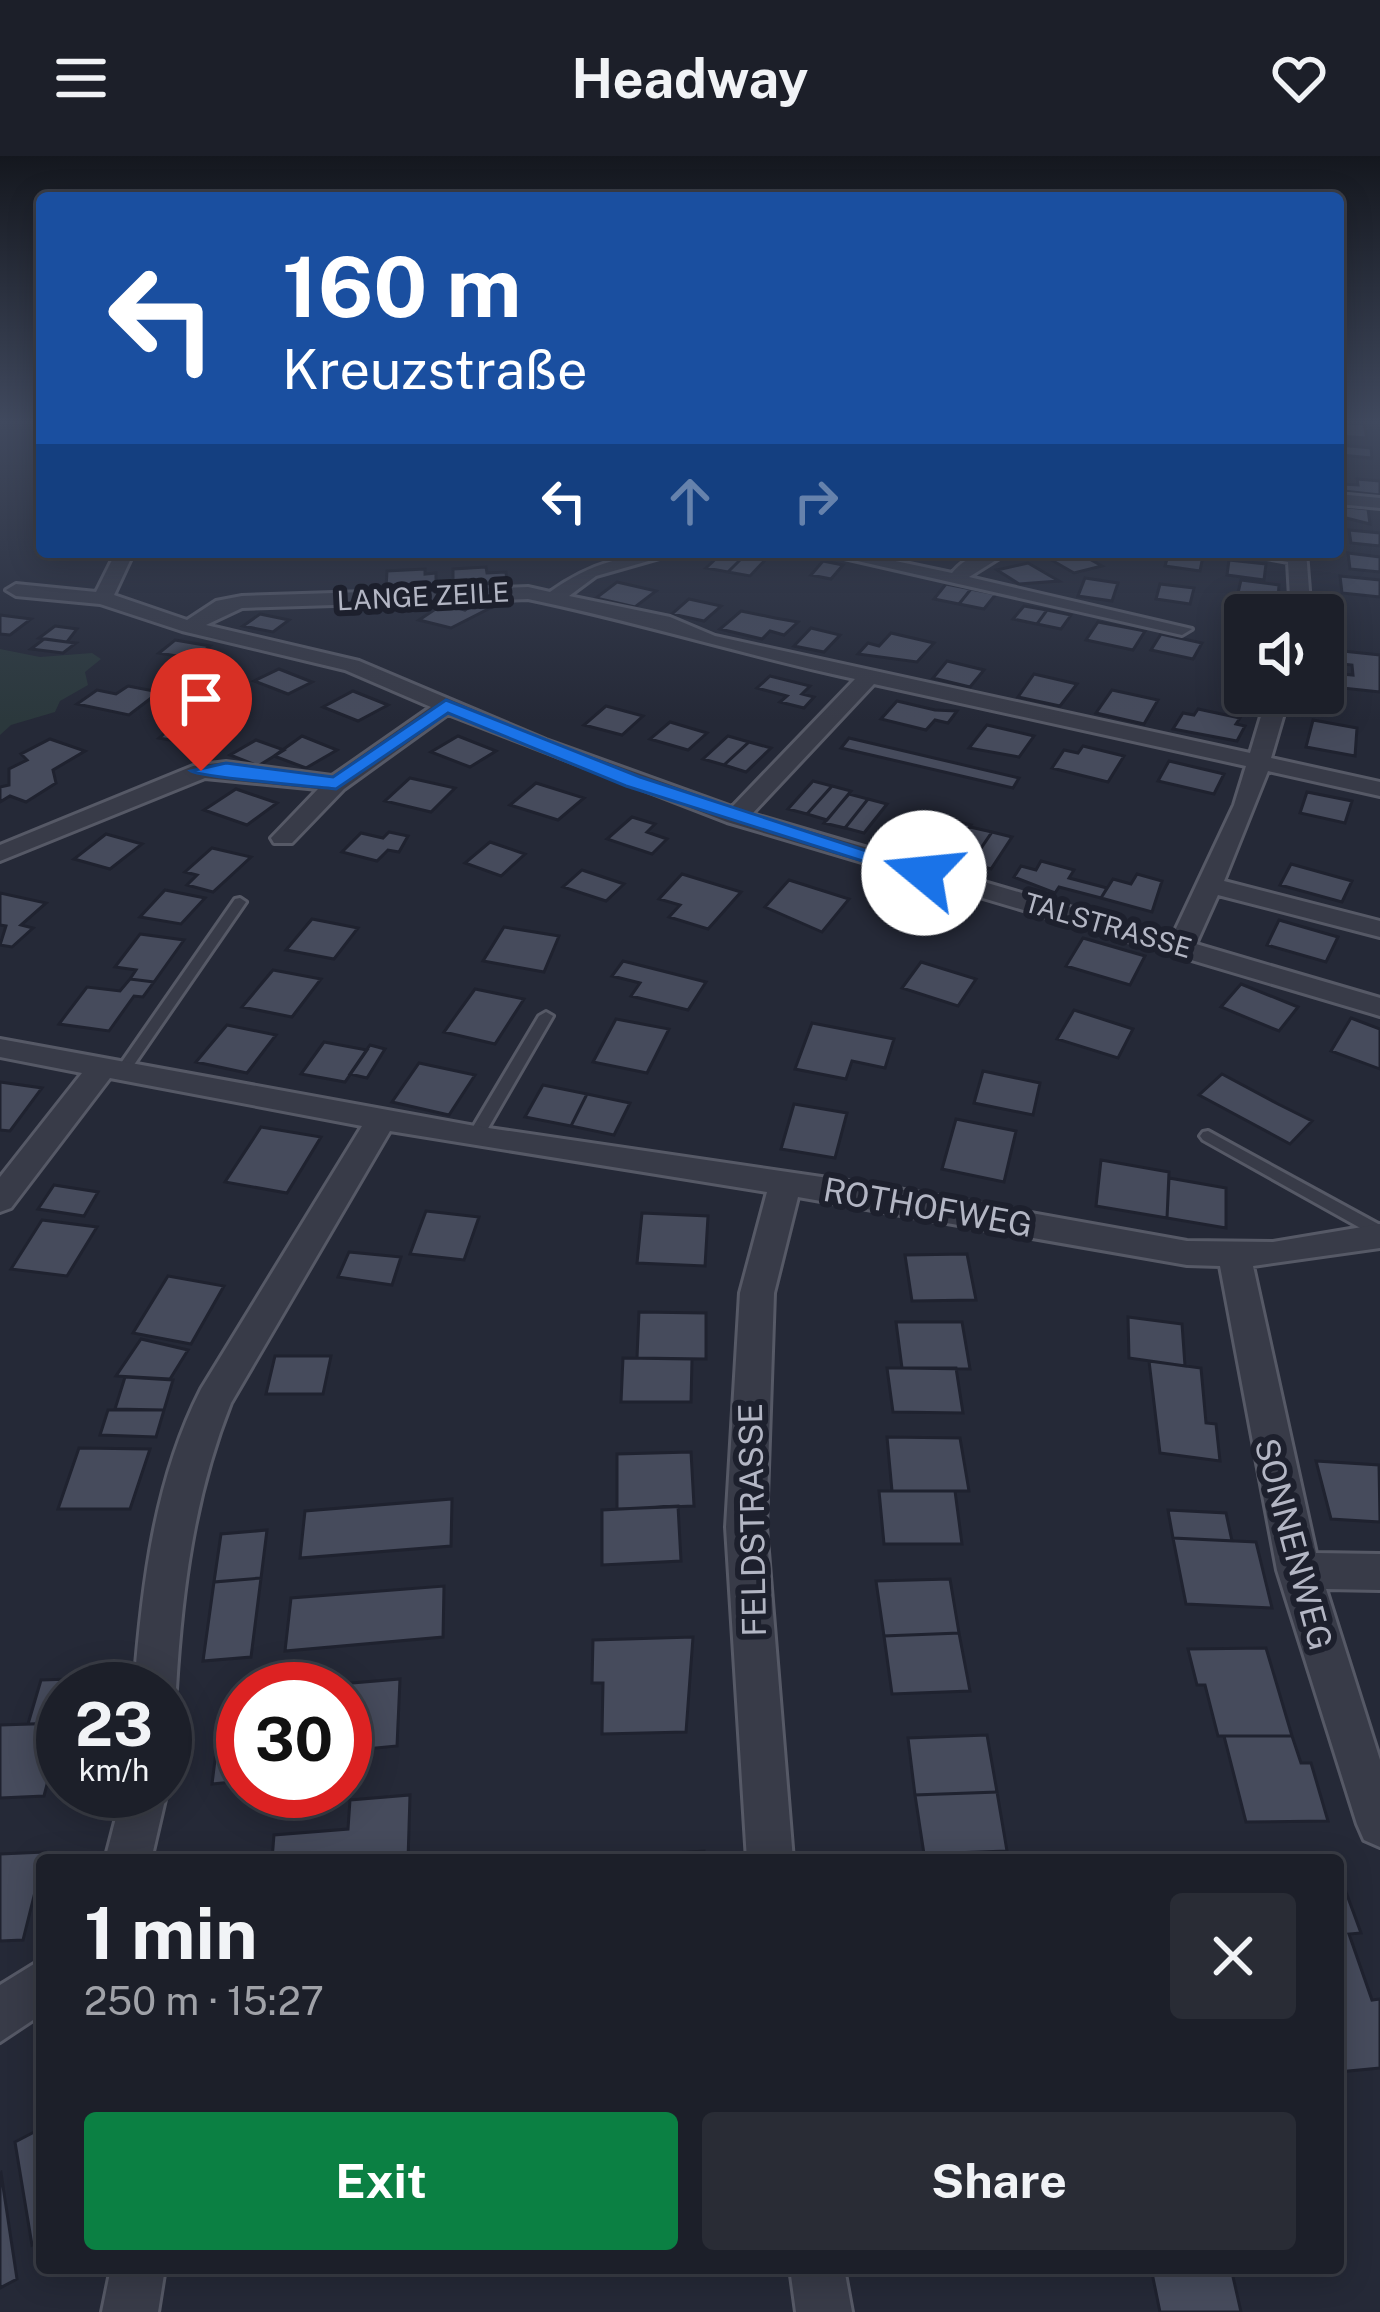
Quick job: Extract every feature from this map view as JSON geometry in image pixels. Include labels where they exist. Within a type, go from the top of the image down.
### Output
[{"type":"street","points":[[103,598],[121,558]]},
{"type":"street","points":[[554,598],[575,577],[648,558]]},
{"type":"street","points":[[859,558],[1182,629]]},
{"type":"street","points":[[959,577],[986,558]]},
{"type":"street","points":[[1297,558],[1300,594]]},
{"type":"street","name":"TALSTRASSE","points":[[16,590],[103,598],[189,627],[352,664],[446,706],[736,817],[1380,1007]]},
{"type":"street","name":"LANGE ZEILE","points":[[189,627],[223,605],[242,602],[503,592],[554,598],[868,676],[1380,789]]},
{"type":"street","points":[[736,817],[868,676]]},
{"type":"street","points":[[283,838],[336,784],[446,706]]},
{"type":"street","points":[[1181,947],[1246,805],[1273,714]]},
{"type":"street","points":[[0,854],[201,771],[226,769],[336,784]]},
{"type":"street","points":[[1208,884],[1380,929]]},
{"type":"street","name":"ROTHOFWEG","points":[[0,1048],[475,1137],[1234,1257],[1380,1234]]},
{"type":"street","points":[[0,1200],[114,1067]]},
{"type":"street","points":[[157,1662],[170,1526],[193,1445],[214,1399],[381,1121]]},
{"type":"street","name":"FELDSTRASSE","points":[[770,1854],[746,1526],[749,1395],[757,1293],[785,1183]]},
{"type":"street","name":"SONNENWEG","points":[[1234,1257],[1257,1395],[1297,1570],[1380,1824]]},
{"type":"street","points":[[1297,1570],[1380,1572]]},
{"type":"street","points":[[129,1854],[138,1818]]},
{"type":"street","points":[[0,2017],[36,1988]]},
{"type":"street","points":[[130,2312],[137,2274]]},
{"type":"street","points":[[818,2274],[824,2312]]},
{"type":"lane","points":[[114,1067],[240,902]]},
{"type":"lane","points":[[475,1137],[546,1016]]},
{"type":"lane","points":[[1208,1136],[1380,1234]]},
{"type":"shaded area","points":[[0,649],[40,657],[92,653],[101,659],[85,672],[88,685],[60,701],[55,712],[11,725],[0,735]]},
{"type":"building","points":[[1349,530],[1380,533],[1380,546],[1351,543]]},
{"type":"building","points":[[1348,553],[1380,557],[1380,572],[1350,569]]},
{"type":"building","points":[[717,558],[742,558],[728,572],[706,568]]},
{"type":"building","points":[[742,558],[767,558],[750,576],[728,572]]},
{"type":"building","points":[[1048,558],[1088,558],[1102,566],[1074,573]]},
{"type":"building","points":[[1167,558],[1203,558],[1200,571],[1165,566]]},
{"type":"building","points":[[1229,560],[1266,564],[1264,580],[1227,575]]},
{"type":"building","points":[[823,561],[843,565],[831,579],[811,575]]},
{"type":"building","points":[[1028,563],[1059,581],[1019,584],[997,570]]},
{"type":"building","points":[[486,567],[487,573],[506,572],[507,582],[453,585],[453,569]]},
{"type":"building","points":[[425,569],[425,574],[436,573],[436,586],[386,589],[387,571]]},
{"type":"building","points":[[1340,576],[1380,580],[1380,597],[1342,593]]},
{"type":"building","points":[[1085,578],[1118,583],[1112,601],[1078,596]]},
{"type":"building","points":[[1241,580],[1279,585],[1278,594],[1238,593]]},
{"type":"building","points":[[617,582],[656,591],[635,607],[596,598]]},
{"type":"building","points":[[946,584],[971,589],[959,604],[934,599]]},
{"type":"building","points":[[1160,584],[1194,588],[1190,604],[1156,599]]},
{"type":"building","points":[[971,589],[996,594],[984,609],[959,604]]},
{"type":"building","points":[[689,599],[721,606],[704,621],[672,614]]},
{"type":"building","points":[[476,602],[494,606],[451,628],[419,620],[443,604],[465,610]]},
{"type":"building","points":[[1024,606],[1047,610],[1037,624],[1013,619]]},
{"type":"building","points":[[1047,610],[1071,615],[1061,629],[1037,624]]},
{"type":"building","points":[[741,611],[798,622],[784,635],[770,631],[762,639],[720,629]]},
{"type":"building","points":[[260,614],[289,620],[273,632],[243,626]]},
{"type":"building","points":[[0,615],[31,619],[10,635],[0,634]]},
{"type":"building","points":[[1098,622],[1145,631],[1133,650],[1086,640]]},
{"type":"building","points":[[55,626],[77,629],[67,642],[39,638]]},
{"type":"building","points":[[811,628],[840,635],[824,652],[794,646]]},
{"type":"building","points":[[891,633],[934,643],[917,662],[858,654],[868,643],[879,646]]},
{"type":"building","points":[[1161,634],[1202,643],[1193,659],[1151,650]]},
{"type":"building","points":[[44,639],[76,643],[63,653],[31,649]]},
{"type":"building","points":[[175,640],[210,646],[194,659],[159,653]]},
{"type":"building","points":[[1344,651],[1380,655],[1380,692],[1344,688],[1344,674],[1353,675],[1352,665],[1344,664]]},
{"type":"building","points":[[947,661],[984,670],[970,687],[933,678]]},
{"type":"building","points":[[279,669],[312,682],[288,694],[254,681]]},
{"type":"building","points":[[1034,674],[1077,684],[1060,706],[1018,697]]},
{"type":"building","points":[[770,676],[810,686],[802,694],[814,697],[804,708],[780,702],[787,696],[757,688]]},
{"type":"building","points":[[128,686],[159,692],[129,715],[77,704],[97,690],[116,694]]},
{"type":"building","points":[[1112,690],[1158,700],[1144,724],[1096,713]]},
{"type":"building","points":[[353,691],[388,705],[358,721],[323,707]]},
{"type":"building","points":[[897,701],[957,711],[948,723],[935,720],[926,730],[881,719]]},
{"type":"building","points":[[606,706],[643,716],[622,735],[584,725]]},
{"type":"building","points":[[1198,709],[1240,718],[1236,724],[1245,726],[1237,741],[1173,729],[1183,713],[1194,715]]},
{"type":"building","points":[[182,718],[228,726],[230,734],[215,748],[159,738]]},
{"type":"building","points":[[1313,720],[1357,728],[1355,756],[1306,747]]},
{"type":"building","points":[[670,722],[707,733],[688,750],[650,739]]},
{"type":"building","points":[[987,725],[1034,736],[1019,757],[969,748]]},
{"type":"building","points":[[302,736],[337,750],[306,768],[274,756]]},
{"type":"building","points":[[458,736],[496,751],[470,767],[431,752]]},
{"type":"building","points":[[728,736],[749,742],[724,765],[703,759]]},
{"type":"building","points":[[849,738],[1019,778],[1013,788],[841,748]]},
{"type":"building","points":[[50,739],[85,751],[53,770],[56,783],[26,802],[10,796],[0,802],[0,787],[9,785],[9,769],[27,760],[21,754]]},
{"type":"building","points":[[256,740],[284,750],[258,766],[230,755]]},
{"type":"building","points":[[749,742],[771,748],[746,772],[724,765]]},
{"type":"building","points":[[1083,746],[1124,756],[1108,782],[1052,768],[1064,750],[1078,753]]},
{"type":"building","points":[[1169,761],[1224,774],[1214,794],[1158,781]]},
{"type":"building","points":[[410,778],[455,788],[431,812],[385,801]]},
{"type":"building","points":[[813,781],[832,786],[807,814],[788,809]]},
{"type":"building","points":[[536,783],[584,798],[558,820],[510,805]]},
{"type":"building","points":[[832,786],[851,791],[827,820],[807,814]]},
{"type":"building","points":[[236,789],[277,803],[247,825],[204,810]]},
{"type":"building","points":[[1307,792],[1352,801],[1345,823],[1300,813]]},
{"type":"building","points":[[849,794],[868,799],[845,828],[824,823]]},
{"type":"building","points":[[868,799],[887,804],[864,833],[845,828]]},
{"type":"building","points":[[931,815],[951,820],[930,851],[909,845]]},
{"type":"building","points":[[632,817],[655,824],[647,832],[667,839],[652,854],[607,839]]},
{"type":"building","points":[[951,820],[971,825],[951,856],[930,851]]},
{"type":"building","points":[[970,827],[992,832],[971,863],[950,858]]},
{"type":"building","points":[[389,832],[408,836],[399,852],[388,850],[377,861],[342,852],[361,833],[383,838]]},
{"type":"building","points":[[992,832],[1012,837],[991,869],[971,863]]},
{"type":"building","points":[[106,834],[142,844],[110,869],[74,859]]},
{"type":"building","points":[[490,842],[525,854],[501,876],[465,863]]},
{"type":"building","points":[[212,848],[251,857],[213,892],[187,885],[197,875],[185,872]]},
{"type":"building","points":[[1041,861],[1074,870],[1069,878],[1107,888],[1101,898],[1059,887],[1055,893],[1014,877],[1021,866],[1036,870]]},
{"type":"building","points":[[1291,864],[1352,881],[1342,902],[1280,885]]},
{"type":"building","points":[[582,870],[624,884],[606,901],[563,887]]},
{"type":"building","points":[[682,874],[741,892],[708,929],[669,917],[680,905],[659,899]]},
{"type":"building","points":[[1137,874],[1162,881],[1152,912],[1101,898],[1113,879],[1131,884]]},
{"type":"building","points":[[789,880],[849,899],[822,932],[765,907]]},
{"type":"building","points":[[890,884],[921,894],[902,917],[871,907]]},
{"type":"building","points":[[165,890],[205,898],[181,924],[140,917]]},
{"type":"building","points":[[0,893],[46,903],[21,925],[33,928],[12,947],[0,945],[6,926],[0,925]]},
{"type":"building","points":[[921,894],[953,903],[935,927],[902,917]]},
{"type":"building","points":[[312,919],[358,928],[334,959],[286,950]]},
{"type":"building","points":[[1279,920],[1338,937],[1326,962],[1267,945]]},
{"type":"building","points":[[504,927],[559,936],[544,972],[483,961]]},
{"type":"building","points":[[140,934],[184,940],[154,982],[130,979],[136,970],[115,967]]},
{"type":"building","points":[[1083,938],[1145,956],[1130,985],[1066,966]]},
{"type":"building","points":[[623,961],[706,982],[688,1010],[631,996],[640,983],[612,976]]},
{"type":"building","points":[[921,962],[976,979],[958,1006],[902,988]]},
{"type":"building","points":[[273,970],[321,979],[292,1017],[242,1007]]},
{"type":"building","points":[[130,979],[154,982],[143,997],[134,996],[109,1031],[59,1024],[87,987],[120,991]]},
{"type":"building","points":[[1241,984],[1298,1007],[1279,1031],[1221,1007]]},
{"type":"building","points":[[475,989],[524,999],[495,1044],[444,1032]]},
{"type":"building","points":[[1074,1010],[1133,1029],[1118,1058],[1057,1039]]},
{"type":"building","points":[[1351,1018],[1380,1029],[1380,1069],[1331,1051]]},
{"type":"building","points":[[616,1019],[669,1029],[647,1073],[593,1062]]},
{"type":"building","points":[[812,1023],[894,1039],[885,1068],[852,1061],[846,1079],[795,1069]]},
{"type":"building","points":[[227,1025],[276,1035],[247,1073],[196,1062]]},
{"type":"building","points":[[324,1042],[367,1050],[345,1082],[301,1074]]},
{"type":"building","points":[[370,1045],[385,1049],[367,1078],[350,1074]]},
{"type":"building","points":[[419,1063],[475,1075],[449,1115],[392,1102]]},
{"type":"building","points":[[983,1071],[1040,1083],[1033,1115],[974,1103]]},
{"type":"building","points":[[1222,1074],[1312,1121],[1290,1144],[1199,1095]]},
{"type":"building","points":[[0,1082],[42,1088],[10,1131],[0,1130]]},
{"type":"building","points":[[543,1085],[587,1094],[571,1126],[525,1117]]},
{"type":"building","points":[[587,1094],[630,1103],[614,1135],[571,1126]]},
{"type":"building","points":[[794,1104],[847,1113],[835,1158],[781,1149]]},
{"type":"building","points":[[956,1119],[1016,1131],[1004,1182],[942,1169]]},
{"type":"building","points":[[261,1127],[321,1137],[287,1193],[225,1182]]},
{"type":"building","points":[[1101,1160],[1169,1172],[1167,1218],[1096,1206]]},
{"type":"building","points":[[1169,1178],[1226,1188],[1226,1228],[1167,1218]]},
{"type":"building","points":[[54,1185],[98,1192],[84,1216],[38,1209]]},
{"type":"building","points":[[426,1211],[479,1217],[464,1260],[410,1254]]},
{"type":"building","points":[[642,1213],[708,1216],[705,1266],[637,1263]]},
{"type":"building","points":[[42,1220],[97,1227],[67,1276],[11,1269]]},
{"type":"building","points":[[349,1252],[401,1257],[392,1285],[338,1277]]},
{"type":"building","points":[[967,1254],[976,1300],[912,1301],[905,1255]]},
{"type":"building","points":[[168,1276],[224,1286],[191,1344],[133,1333]]},
{"type":"building","points":[[639,1312],[706,1313],[706,1359],[637,1358]]},
{"type":"building","points":[[1128,1317],[1182,1324],[1185,1366],[1129,1358]]},
{"type":"building","points":[[896,1322],[962,1322],[970,1369],[902,1368]]},
{"type":"building","points":[[141,1339],[188,1350],[170,1379],[116,1376]]},
{"type":"building","points":[[275,1356],[331,1356],[323,1394],[266,1394]]},
{"type":"building","points":[[623,1358],[692,1359],[691,1402],[621,1402]]},
{"type":"building","points":[[1149,1361],[1201,1368],[1206,1423],[1216,1424],[1220,1461],[1160,1453]]},
{"type":"building","points":[[887,1368],[956,1368],[963,1413],[893,1412]]},
{"type":"building","points":[[125,1377],[173,1380],[164,1410],[115,1409]]},
{"type":"building","points":[[108,1410],[164,1410],[156,1437],[100,1435]]},
{"type":"building","points":[[887,1437],[960,1438],[969,1491],[892,1491]]},
{"type":"building","points":[[79,1448],[150,1449],[130,1509],[58,1509]]},
{"type":"building","points":[[691,1452],[694,1506],[617,1509],[617,1454]]},
{"type":"building","points":[[1316,1461],[1379,1465],[1380,1522],[1331,1519]]},
{"type":"building","points":[[879,1491],[955,1491],[962,1544],[884,1544]]},
{"type":"building","points":[[452,1499],[451,1546],[300,1558],[305,1511]]},
{"type":"building","points":[[678,1506],[681,1561],[602,1565],[602,1510]]},
{"type":"building","points":[[1168,1510],[1226,1513],[1232,1541],[1173,1538]]},
{"type":"building","points":[[267,1530],[261,1578],[214,1582],[221,1534]]},
{"type":"building","points":[[1173,1538],[1256,1542],[1272,1608],[1186,1604]]},
{"type":"building","points":[[261,1578],[251,1657],[203,1661],[214,1582]]},
{"type":"building","points":[[950,1579],[959,1633],[884,1636],[876,1581]]},
{"type":"building","points":[[444,1586],[443,1637],[285,1651],[291,1598]]},
{"type":"building","points":[[959,1633],[970,1691],[892,1694],[884,1636]]},
{"type":"building","points":[[693,1637],[686,1732],[602,1734],[603,1683],[592,1683],[593,1640]]},
{"type":"building","points":[[1266,1648],[1292,1736],[1218,1736],[1205,1685],[1197,1685],[1188,1649]]},
{"type":"building","points":[[400,1679],[397,1746],[372,1748],[372,1681]]},
{"type":"building","points":[[36,1697],[36,1724],[28,1724]]},
{"type":"building","points":[[36,1724],[36,1796],[0,1798],[0,1725]]},
{"type":"building","points":[[987,1735],[997,1792],[915,1795],[908,1738]]},
{"type":"building","points":[[1224,1736],[1292,1736],[1301,1763],[1311,1763],[1328,1821],[1246,1822]]},
{"type":"building","points":[[997,1792],[1007,1851],[924,1854],[915,1795]]},
{"type":"building","points":[[410,1795],[408,1854],[272,1854],[274,1835],[348,1829],[349,1818],[372,1818],[372,1798]]},
{"type":"building","points":[[45,1852],[36,1854],[36,1888],[23,1940],[0,1941],[0,1854]]},
{"type":"building","points":[[1344,1887],[1361,1933],[1349,1934],[1372,2000],[1380,1999],[1380,2068],[1344,2071]]},
{"type":"building","points":[[36,2131],[36,2243],[32,2245],[15,2142]]},
{"type":"building","points":[[0,2174],[17,2279],[0,2288]]},
{"type":"building","points":[[1152,2274],[1232,2274],[1241,2312],[1160,2312]]},
{"type":"route","points":[[201,771],[226,769],[336,784],[446,706],[633,782],[924,873]]}]
